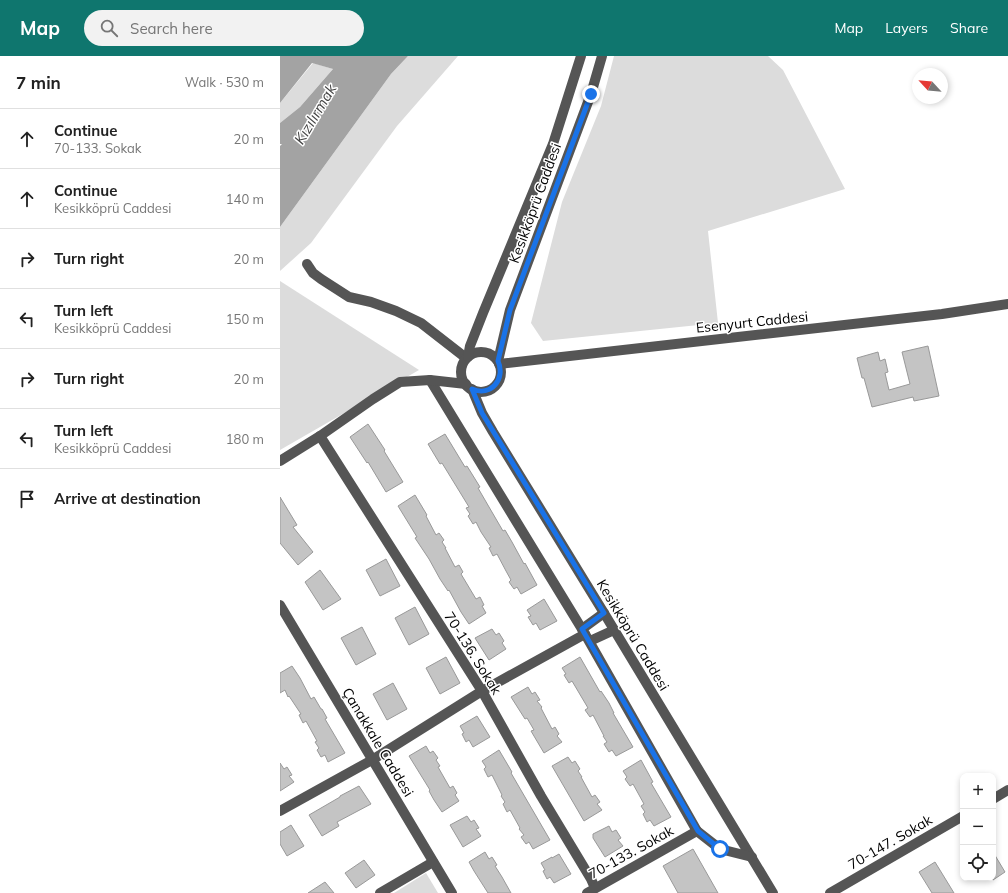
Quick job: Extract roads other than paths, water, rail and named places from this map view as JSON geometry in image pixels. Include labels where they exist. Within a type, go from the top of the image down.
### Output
[{"type":"street","name":"Kesikköprü Caddesi","points":[[467,358],[483,313],[552,144],[581,56]]},
{"type":"street","name":"Kesikköprü Caddesi","points":[[498,362],[510,310],[588,102],[602,56]]},
{"type":"street","points":[[306,264],[313,273],[348,297],[372,302],[396,311],[421,324],[467,358]]},
{"type":"street","name":"Esenyurt Caddesi","points":[[498,362],[942,314],[1008,304]]},
{"type":"street","points":[[280,461],[400,382],[430,380],[469,387],[480,391],[490,389],[496,384],[501,372],[498,362],[492,355],[482,352],[475,353],[467,358],[461,371],[462,378],[469,387]]},
{"type":"street","points":[[430,380],[586,635],[698,831],[720,849],[752,857]]},
{"type":"street","name":"Kesikköprü Caddesi","points":[[469,387],[485,419],[773,893]]},
{"type":"street","name":"70-136. Sokak","points":[[320,436],[482,691],[591,891]]},
{"type":"street","name":"Çanakkale Caddesi","points":[[280,605],[452,893]]},
{"type":"street","points":[[586,635],[604,613]]},
{"type":"street","points":[[280,811],[372,760],[482,691],[586,635],[614,630]]},
{"type":"street","points":[[996,797],[1008,790]]},
{"type":"street","name":"70-147. Sokak","points":[[830,893],[960,818]]},
{"type":"street","name":"70-133. Sokak","points":[[591,891],[698,831]]},
{"type":"street","points":[[380,893],[433,862]]},
{"type":"water","name":"Kızılırmak","points":[[280,56],[408,56],[391,74],[280,227],[280,146],[282,144],[280,144],[280,123],[300,107],[333,69],[312,63],[280,103]]}]
